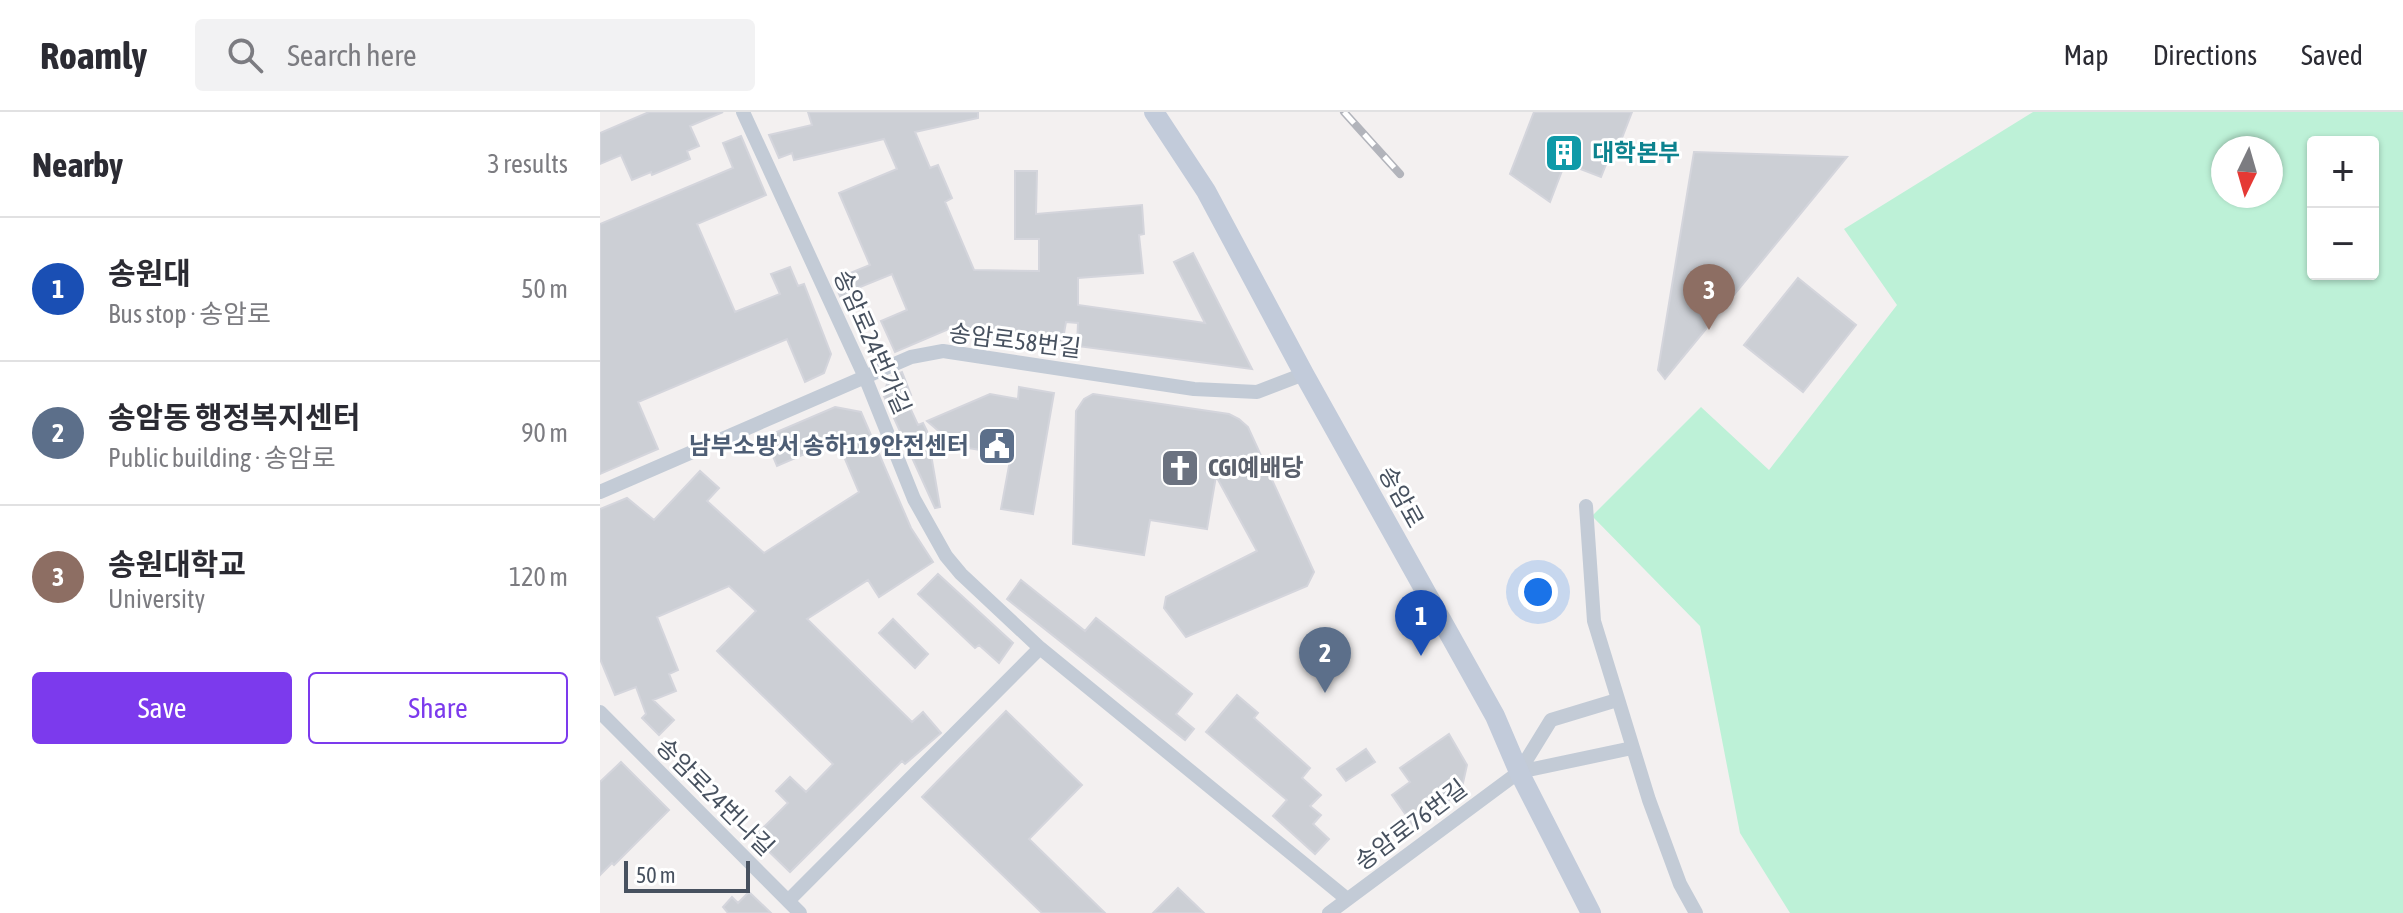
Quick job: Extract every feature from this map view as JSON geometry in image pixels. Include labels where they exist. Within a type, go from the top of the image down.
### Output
[{"type":"main road","name":"송암로","points":[[1154,112],[1206,191],[1495,716],[1519,772],[1591,913]]},
{"type":"street","name":"송암로24번가길","points":[[743,112],[865,377],[914,499],[946,556],[1040,648],[1347,899]]},
{"type":"street","name":"송암로58번길","points":[[600,492],[911,357],[943,351],[1194,389],[1257,392],[1304,374]]},
{"type":"street","points":[[1586,506],[1594,621],[1632,748],[1671,860],[1696,913]]},
{"type":"street","points":[[788,901],[1040,648]]},
{"type":"street","points":[[1519,772],[1551,720],[1617,700]]},
{"type":"street","name":"송암로24번나길","points":[[600,712],[800,913]]},
{"type":"street","points":[[1519,772],[1632,748]]},
{"type":"street","name":"송암로76번길","points":[[1329,913],[1519,772]]},
{"type":"green space","points":[[2033,112],[2403,112],[2403,913],[1790,913],[1740,833],[1700,626],[1592,516],[1701,407],[1769,470],[1897,305],[1844,229]]},
{"type":"building","points":[[649,112],[723,112],[690,126],[699,146],[687,151],[690,159],[632,180],[621,155],[600,164],[600,133]]},
{"type":"building","points":[[808,112],[978,112],[978,118],[915,132],[930,168],[938,165],[952,198],[945,202],[974,270],[1039,271],[1039,239],[1015,239],[1015,171],[1037,171],[1036,214],[1142,205],[1144,234],[1139,235],[1143,273],[1078,278],[1078,305],[1205,323],[1174,262],[1193,253],[1252,369],[1077,346],[1078,323],[1066,322],[1062,344],[951,328],[895,352],[881,321],[907,310],[892,274],[860,287],[864,294],[843,303],[833,280],[870,265],[839,193],[897,169],[884,139],[794,160],[792,153],[779,158],[769,135],[812,125]]},
{"type":"building","name":"대학본부","points":[[1534,112],[1632,112],[1620,143],[1615,142],[1601,177],[1565,163],[1550,202],[1510,174]]},
{"type":"building","points":[[741,136],[766,195],[697,224],[735,312],[780,294],[771,274],[790,267],[798,286],[804,284],[831,354],[824,373],[805,382],[787,339],[638,402],[658,449],[600,474],[600,224],[733,168],[723,143]]},
{"type":"building","points":[[1694,152],[1847,157],[1665,379],[1658,370]]},
{"type":"building","points":[[1798,278],[1856,325],[1803,392],[1744,345]]},
{"type":"building","points":[[902,372],[911,395],[905,397],[918,425],[923,423],[927,431],[940,507],[935,508],[883,394],[890,377]]},
{"type":"building","points":[[1019,387],[1054,393],[1033,514],[1001,509],[1011,455],[956,446],[927,421],[990,394],[1018,399]]},
{"type":"building","points":[[1093,394],[1229,414],[1248,427],[1314,572],[1307,586],[1186,637],[1164,608],[1166,597],[1257,551],[1216,476],[1207,529],[1150,520],[1144,555],[1073,544],[1076,411],[1084,399]]},
{"type":"building","points":[[835,407],[861,412],[911,528],[933,562],[879,597],[868,580],[807,619],[912,722],[923,712],[941,733],[905,764],[902,761],[790,872],[754,837],[788,803],[776,791],[790,777],[806,792],[833,764],[717,651],[756,611],[729,586],[657,617],[678,670],[669,674],[676,691],[653,700],[674,720],[659,735],[642,718],[646,714],[636,687],[615,695],[600,659],[600,509],[627,498],[654,520],[700,471],[719,488],[707,501],[764,553],[859,492],[837,440],[777,466],[765,437]]},
{"type":"building","points":[[938,574],[1013,643],[999,663],[979,645],[975,648],[918,594]]},
{"type":"building","points":[[1021,580],[1085,631],[1096,618],[1192,694],[1176,714],[1194,729],[1185,740],[1007,599]]},
{"type":"building","points":[[893,619],[928,654],[915,668],[879,633]]},
{"type":"building","points":[[1237,695],[1258,713],[1254,718],[1310,768],[1302,778],[1321,795],[1310,806],[1321,815],[1313,824],[1329,839],[1315,854],[1273,816],[1287,800],[1206,732]]},
{"type":"building","points":[[1006,711],[1082,785],[1029,839],[1105,913],[1042,913],[922,797]]},
{"type":"building","points":[[1449,734],[1467,765],[1461,792],[1413,825],[1392,795],[1410,782],[1400,768]]},
{"type":"building","points":[[1366,749],[1375,762],[1346,781],[1337,769]]},
{"type":"building","points":[[621,762],[669,810],[600,875],[600,782]]},
{"type":"building","points":[[1178,888],[1204,913],[1153,913]]},
{"type":"building","points":[[749,892],[771,913],[728,913],[723,907],[732,897],[738,903]]},
{"type":"railway","points":[[1344,112],[1400,174]]},
{"type":"place","name":"대학본부","points":[[1564,153]]},
{"type":"place","name":"송원대학교","points":[[1709,330]]},
{"type":"place","name":"남부소방서 송하119안전센터","points":[[997,446]]},
{"type":"place","name":"CGI예배당","points":[[1180,468]]},
{"type":"place","name":"송원대","points":[[1421,656]]},
{"type":"place","name":"송암동 행정복지센터","points":[[1325,693]]}]
